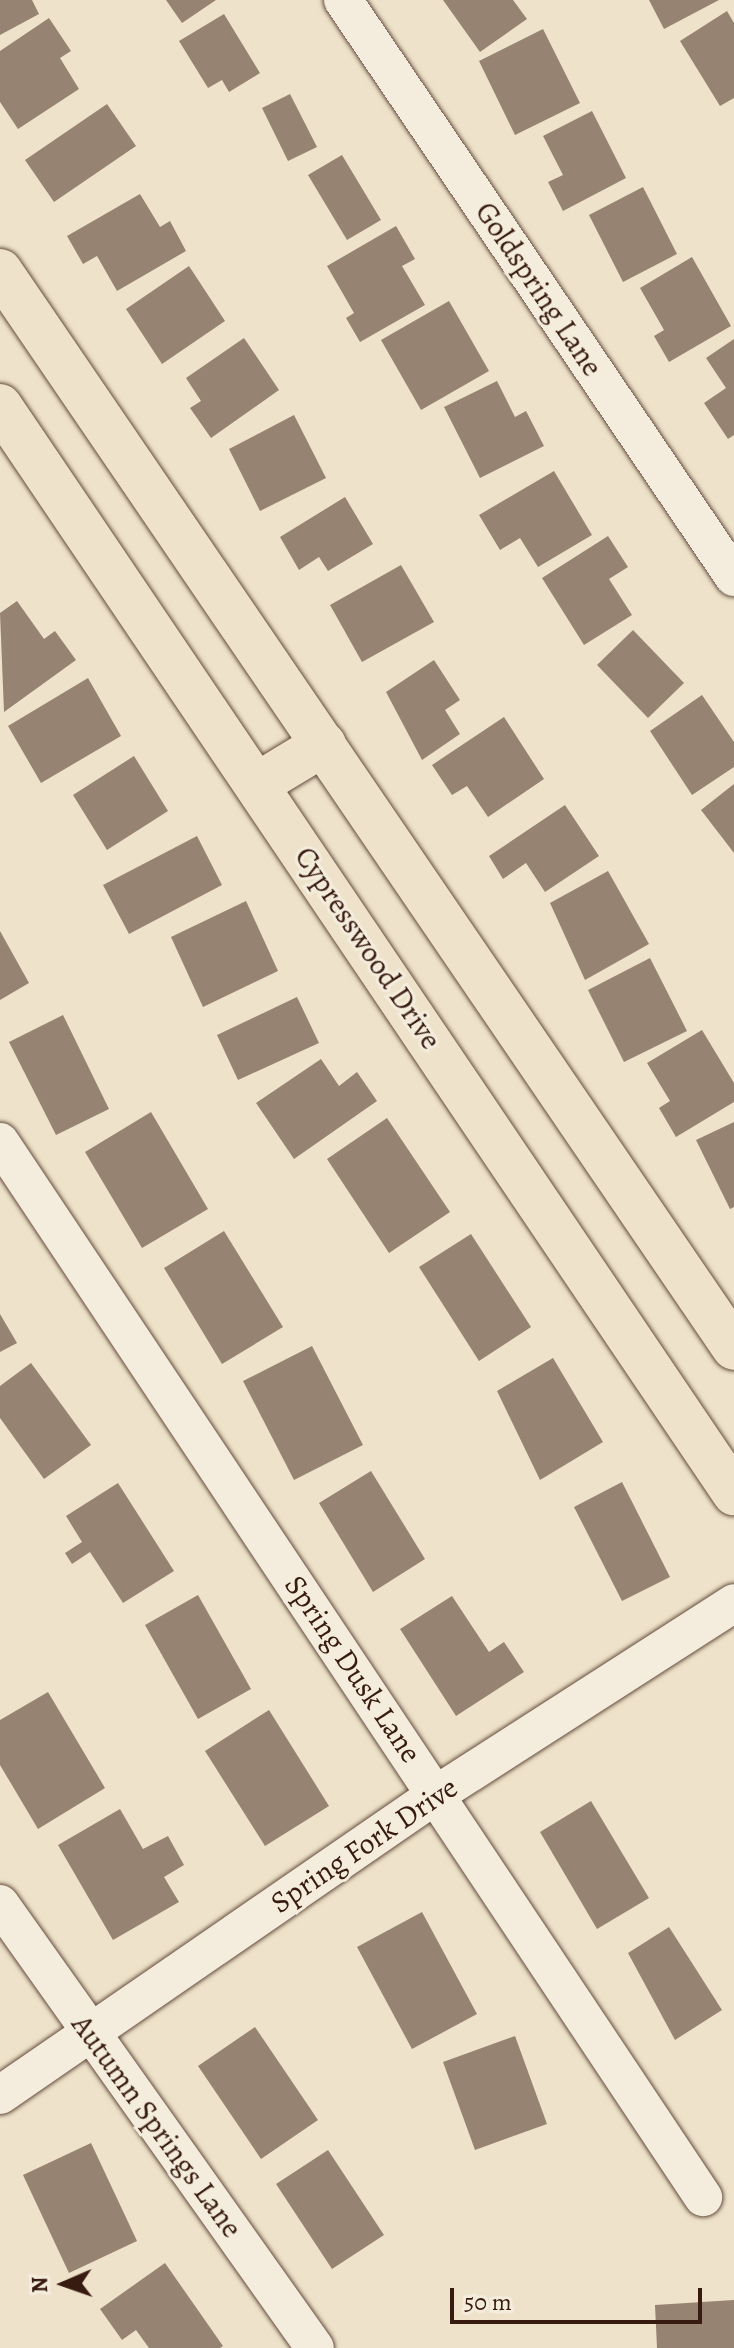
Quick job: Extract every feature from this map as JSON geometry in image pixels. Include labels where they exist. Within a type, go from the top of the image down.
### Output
[{"type":"main road","points":[[0,271],[734,1348]]},
{"type":"main road","name":"Cypresswood Drive","points":[[0,406],[734,1493]]},
{"type":"main road","points":[[258,784],[324,744]]},
{"type":"street","name":"Goldspring Lane","points":[[343,0],[734,577]]},
{"type":"street","name":"Spring Dusk Lane","points":[[0,1142],[703,2197]]},
{"type":"street","name":"Spring Fork Drive","points":[[0,2095],[437,1794],[734,1603]]},
{"type":"street","name":"Autumn Springs Lane","points":[[0,1904],[315,2348]]},
{"type":"building","points":[[0,0],[32,0],[39,14],[0,35]]},
{"type":"building","points":[[166,0],[216,0],[182,23]]},
{"type":"building","points":[[443,0],[513,0],[527,19],[480,52]]},
{"type":"building","points":[[649,0],[719,0],[664,29]]},
{"type":"building","points":[[727,11],[734,23],[734,98],[720,106],[680,41]]},
{"type":"building","points":[[224,14],[260,73],[229,92],[222,80],[208,88],[179,41]]},
{"type":"building","points":[[49,18],[71,51],[60,58],[79,89],[18,129],[0,102],[0,51]]},
{"type":"building","points":[[543,29],[580,103],[515,135],[479,61]]},
{"type":"building","points":[[290,94],[317,147],[288,161],[262,108]]},
{"type":"building","points":[[107,104],[136,146],[54,202],[25,160]]},
{"type":"building","points":[[592,111],[626,178],[563,211],[548,182],[563,175],[543,136]]},
{"type":"building","points":[[342,155],[381,220],[347,240],[308,175]]},
{"type":"building","points":[[643,187],[677,254],[623,282],[589,215]]},
{"type":"building","points":[[140,194],[160,227],[170,221],[186,251],[117,291],[97,256],[83,264],[67,236]]},
{"type":"building","points":[[396,226],[415,259],[402,266],[425,305],[360,342],[346,318],[354,313],[327,266]]},
{"type":"building","points":[[692,257],[731,326],[669,362],[654,336],[664,330],[640,288]]},
{"type":"building","points":[[189,266],[225,321],[162,364],[126,309]]},
{"type":"building","points":[[449,301],[489,371],[421,410],[381,340]]},
{"type":"building","points":[[244,338],[279,390],[211,438],[190,408],[201,401],[186,378]]},
{"type":"building","points":[[734,339],[734,435],[728,439],[704,403],[726,388],[706,358]]},
{"type":"building","points":[[497,381],[515,417],[526,411],[544,446],[480,478],[444,407]]},
{"type":"building","points":[[294,415],[326,478],[260,511],[229,449]]},
{"type":"building","points":[[554,471],[592,535],[538,567],[520,538],[500,550],[479,515]]},
{"type":"building","points":[[345,497],[373,544],[328,571],[319,557],[299,570],[280,537]]},
{"type":"building","points":[[608,536],[628,567],[609,579],[632,615],[584,645],[542,578]]},
{"type":"building","points":[[401,565],[434,622],[362,662],[330,605]]},
{"type":"building","points":[[17,601],[44,639],[55,631],[76,660],[4,712],[0,613]]},
{"type":"building","points":[[633,630],[684,683],[648,718],[597,665]]},
{"type":"building","points":[[434,660],[460,700],[445,710],[460,734],[422,760],[386,692]]},
{"type":"building","points":[[88,678],[121,736],[41,783],[8,726]]},
{"type":"building","points":[[702,695],[734,742],[734,767],[692,795],[650,731]]},
{"type":"building","points":[[504,717],[544,779],[488,817],[467,786],[452,795],[432,765]]},
{"type":"building","points":[[134,756],[168,811],[107,850],[73,795]]},
{"type":"building","points":[[734,784],[734,853],[701,810]]},
{"type":"building","points":[[565,805],[599,856],[545,892],[526,863],[503,879],[489,856]]},
{"type":"building","points":[[197,836],[222,885],[129,934],[103,885]]},
{"type":"building","points":[[608,871],[649,944],[585,980],[550,903]]},
{"type":"building","points":[[246,901],[278,971],[203,1007],[171,937]]},
{"type":"building","points":[[0,931],[29,983],[0,1000]]},
{"type":"building","points":[[650,958],[687,1031],[624,1062],[588,990]]},
{"type":"building","points":[[297,997],[319,1043],[238,1080],[217,1035]]},
{"type":"building","points":[[63,1015],[109,1109],[56,1135],[9,1042]]},
{"type":"building","points":[[702,1030],[734,1083],[734,1102],[676,1137],[659,1108],[670,1101],[647,1063]]},
{"type":"building","points":[[321,1059],[339,1086],[357,1072],[377,1101],[294,1159],[256,1103]]},
{"type":"building","points":[[151,1112],[208,1209],[142,1248],[85,1152]]},
{"type":"building","points":[[387,1118],[450,1212],[389,1253],[327,1159]]},
{"type":"building","points":[[734,1122],[734,1207],[730,1209],[696,1140]]},
{"type":"building","points":[[224,1231],[283,1327],[222,1364],[164,1268]]},
{"type":"building","points":[[471,1234],[531,1327],[479,1361],[419,1267]]},
{"type":"building","points":[[0,1314],[17,1343],[0,1352]]},
{"type":"building","points":[[312,1346],[363,1445],[294,1480],[243,1381]]},
{"type":"building","points":[[553,1358],[603,1442],[540,1480],[497,1391]]},
{"type":"building","points":[[31,1363],[91,1445],[44,1479],[0,1418],[0,1386]]},
{"type":"building","points":[[371,1471],[425,1559],[373,1592],[319,1503]]},
{"type":"building","points":[[622,1482],[670,1577],[622,1601],[574,1507]]},
{"type":"building","points":[[118,1483],[174,1571],[123,1603],[90,1552],[72,1564],[65,1553],[82,1542],[66,1516]]},
{"type":"building","points":[[198,1595],[251,1689],[198,1719],[145,1625]]},
{"type":"building","points":[[452,1596],[489,1652],[504,1642],[524,1672],[456,1716],[400,1629]]},
{"type":"building","points":[[48,1692],[105,1788],[38,1829],[0,1765],[0,1720]]},
{"type":"building","points":[[269,1710],[329,1806],[265,1846],[205,1751]]},
{"type":"building","points":[[591,1801],[649,1898],[597,1929],[540,1832]]},
{"type":"building","points":[[120,1809],[143,1849],[168,1836],[184,1865],[164,1877],[179,1902],[113,1940],[58,1845]]},
{"type":"building","points":[[422,1912],[477,2014],[412,2049],[357,1947]]},
{"type":"building","points":[[669,1927],[722,2010],[675,2040],[628,1953]]},
{"type":"building","points":[[255,2027],[318,2120],[261,2159],[198,2066]]},
{"type":"building","points":[[515,2036],[547,2124],[475,2150],[443,2062]]},
{"type":"building","points":[[91,2143],[137,2241],[69,2273],[23,2175]]},
{"type":"building","points":[[328,2150],[384,2235],[332,2269],[276,2184]]},
{"type":"building","points":[[165,2263],[223,2346],[149,2348],[136,2330],[122,2340],[100,2309]]},
{"type":"building","points":[[734,2300],[734,2348],[657,2348],[655,2305]]}]
